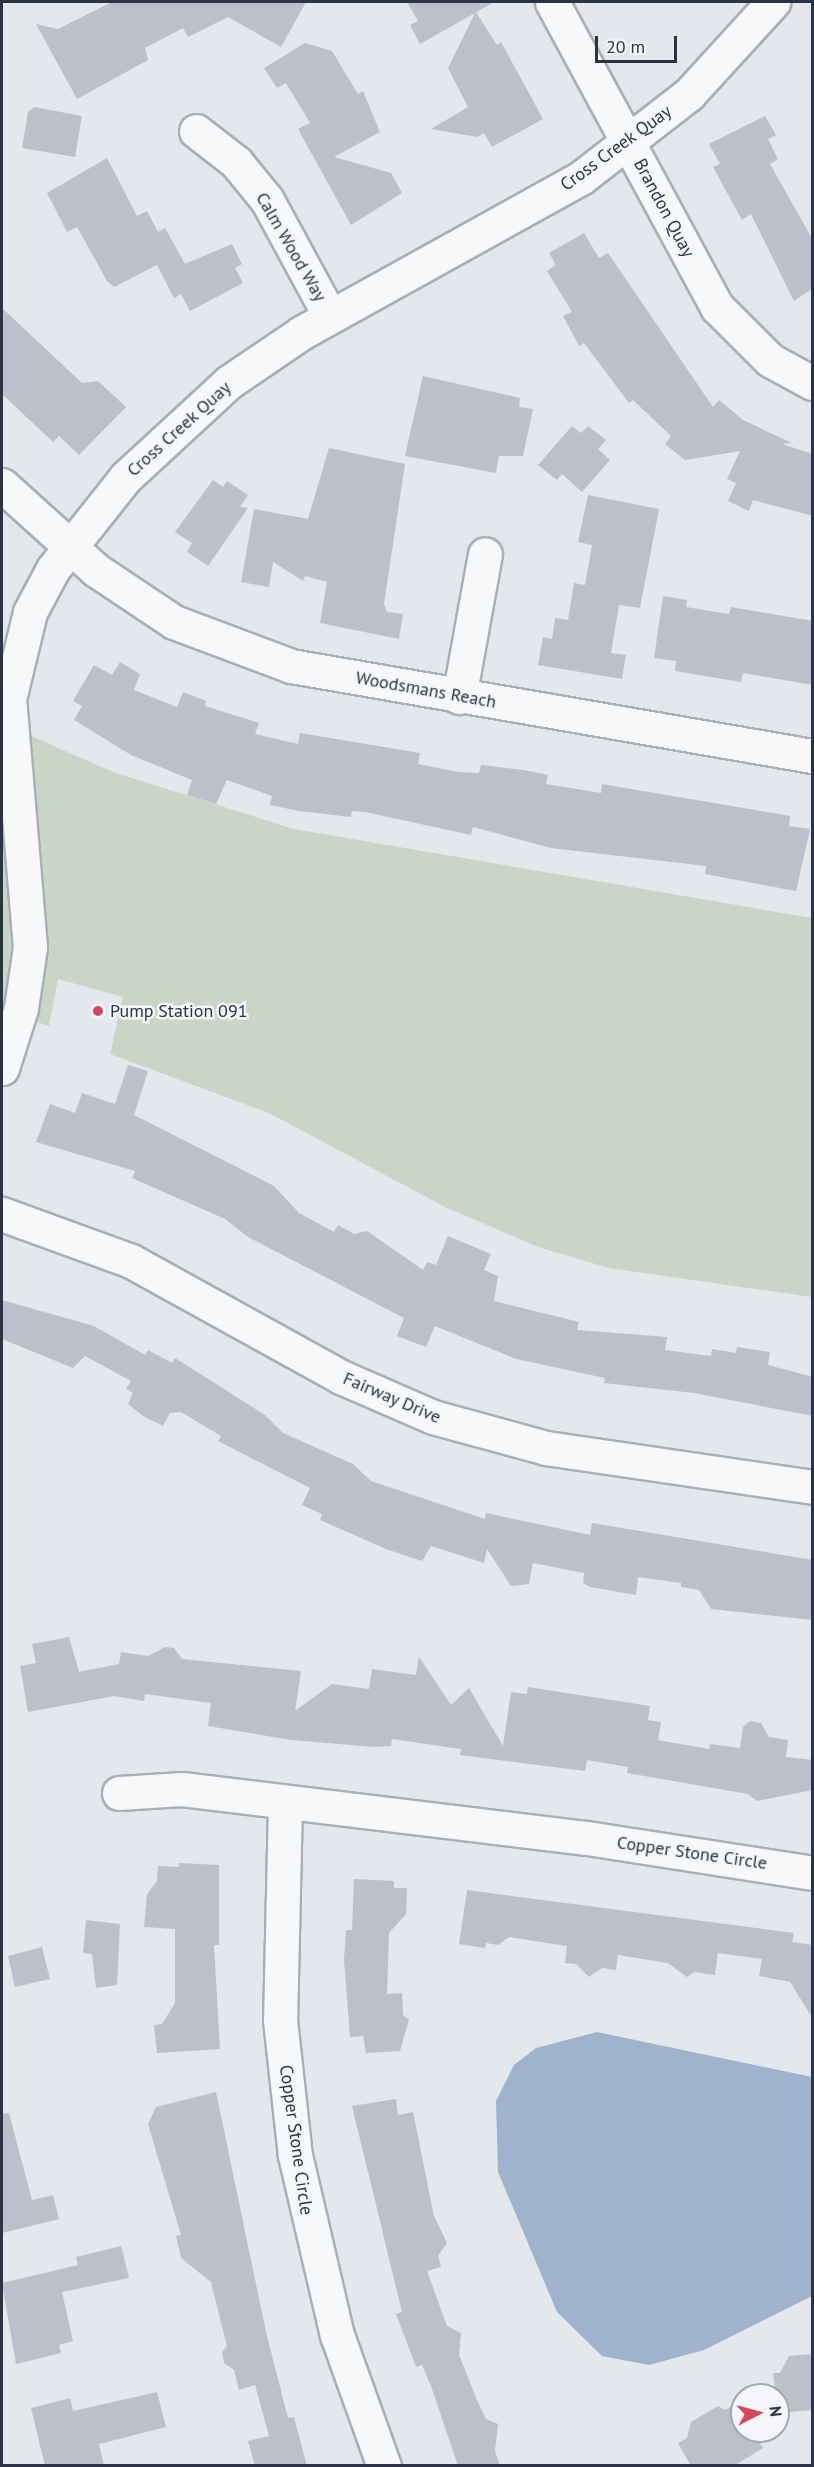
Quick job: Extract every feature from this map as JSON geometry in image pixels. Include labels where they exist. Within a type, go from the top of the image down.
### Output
[{"type":"street","name":"Brandon Quay","points":[[552,2],[725,317],[770,360],[813,383]]},
{"type":"street","name":"Cross Creek Quay","points":[[2,1068],[21,1008],[30,947],[9,699],[30,612],[70,546],[126,477],[196,409],[330,316],[582,177],[689,94],[773,2]]},
{"type":"street","name":"Calm Wood Way","points":[[196,131],[236,162],[267,200],[330,316]]},
{"type":"street","name":"Woodsmans Reach","points":[[2,484],[96,570],[210,639],[291,666],[459,697],[813,756]]},
{"type":"street","points":[[459,697],[484,554]]},
{"type":"street","name":"Fairway Drive","points":[[2,1214],[131,1261],[341,1377],[433,1417],[546,1448],[813,1487]]},
{"type":"street","name":"Copper Stone Circle","points":[[119,1793],[182,1789],[586,1838],[813,1873]]},
{"type":"street","name":"Copper Stone Circle","points":[[285,1803],[280,2020],[295,2155],[337,2335],[384,2466]]},
{"type":"green space","points":[[2,723],[113,772],[294,829],[812,918],[812,1297],[609,1268],[538,1247],[445,1207],[269,1113],[110,1054],[123,997],[58,979],[49,1026],[2,1010]]},
{"type":"water","points":[[597,2032],[812,2077],[812,2296],[704,2350],[649,2365],[602,2356],[557,2312],[498,2172],[496,2101],[514,2065],[536,2048]]},
{"type":"building","points":[[112,2],[306,2],[281,47],[228,17],[188,37],[183,28],[145,48],[148,60],[77,99],[36,24],[58,29]]},
{"type":"building","points":[[407,2],[495,2],[476,12],[497,45],[501,42],[543,119],[492,147],[484,133],[477,137],[431,129],[468,107],[448,68],[475,13],[420,44],[410,25],[418,21]]},
{"type":"building","points":[[305,43],[332,51],[358,94],[363,91],[380,132],[334,157],[391,173],[402,193],[351,225],[298,129],[310,123],[286,83],[277,88],[264,68]]},
{"type":"building","points":[[34,107],[82,116],[75,157],[22,148],[28,112]]},
{"type":"building","points":[[765,116],[776,135],[768,139],[778,159],[770,164],[813,240],[813,288],[794,301],[751,214],[742,220],[713,167],[720,164],[709,144]]},
{"type":"building","points":[[107,158],[137,216],[147,211],[158,232],[165,228],[185,264],[232,244],[242,264],[235,268],[243,283],[190,311],[181,294],[174,298],[157,265],[114,287],[107,281],[77,227],[67,232],[47,193]]},
{"type":"building","points":[[584,233],[599,258],[608,253],[713,407],[719,400],[743,420],[792,443],[782,444],[813,454],[813,516],[753,500],[749,511],[728,501],[736,483],[727,479],[740,451],[685,460],[665,444],[671,436],[633,400],[629,403],[584,343],[579,346],[563,316],[572,312],[547,271],[556,265],[549,253]]},
{"type":"building","points":[[2,308],[82,383],[98,381],[126,407],[79,455],[59,436],[53,442],[2,394]]},
{"type":"building","points":[[423,376],[520,398],[519,407],[533,409],[523,456],[499,456],[496,473],[405,456]]},
{"type":"building","points":[[572,426],[581,433],[588,426],[606,440],[598,449],[610,460],[582,492],[562,474],[557,480],[538,465]]},
{"type":"building","points":[[329,448],[405,464],[384,604],[387,612],[403,614],[399,639],[320,623],[327,582],[305,576],[303,581],[273,562],[269,587],[241,582],[254,509],[308,519]]},
{"type":"building","points":[[213,480],[223,487],[227,481],[248,495],[240,507],[248,508],[208,566],[187,552],[192,543],[175,532]]},
{"type":"building","points":[[588,495],[659,509],[640,608],[619,605],[611,653],[626,655],[622,679],[538,665],[543,637],[552,639],[555,618],[568,620],[574,583],[585,585],[592,545],[578,542]]},
{"type":"building","points":[[663,596],[687,600],[686,607],[729,614],[731,607],[813,621],[813,685],[743,673],[741,682],[675,671],[676,661],[654,658]]},
{"type":"building","points":[[120,662],[140,674],[134,690],[177,707],[183,692],[206,701],[205,706],[259,723],[255,734],[298,744],[300,733],[420,753],[418,764],[459,772],[479,773],[481,765],[524,770],[548,775],[546,784],[601,793],[602,784],[790,816],[789,826],[810,829],[796,891],[705,874],[706,866],[551,848],[473,827],[471,835],[365,812],[352,811],[351,817],[299,811],[270,805],[272,796],[227,780],[216,804],[187,795],[192,780],[131,755],[74,720],[82,706],[73,701],[94,665],[112,675]]},
{"type":"building","points":[[128,1065],[148,1071],[134,1115],[274,1186],[299,1213],[334,1232],[338,1225],[354,1234],[367,1231],[423,1270],[427,1262],[436,1265],[448,1236],[491,1254],[484,1270],[498,1276],[494,1301],[579,1322],[577,1330],[667,1337],[665,1350],[711,1356],[712,1349],[736,1353],[737,1347],[770,1352],[768,1365],[813,1377],[813,1416],[694,1393],[604,1383],[605,1378],[516,1359],[435,1326],[426,1347],[397,1336],[404,1318],[248,1237],[225,1219],[132,1178],[135,1171],[36,1142],[50,1104],[75,1113],[82,1093],[115,1104]]},
{"type":"building","points":[[2,1300],[94,1326],[145,1355],[148,1350],[172,1363],[175,1358],[265,1415],[283,1433],[353,1464],[371,1481],[485,1519],[486,1513],[590,1535],[592,1523],[813,1560],[813,1620],[711,1609],[699,1590],[681,1587],[681,1583],[638,1577],[636,1595],[590,1587],[583,1583],[584,1573],[533,1563],[529,1584],[511,1586],[487,1549],[484,1563],[431,1546],[422,1561],[386,1549],[320,1520],[322,1514],[302,1505],[310,1488],[218,1441],[221,1436],[181,1412],[170,1413],[163,1426],[143,1416],[128,1404],[133,1393],[126,1389],[131,1381],[85,1356],[73,1368],[2,1339]]},
{"type":"building","points":[[69,1637],[79,1672],[119,1664],[121,1652],[148,1656],[165,1647],[174,1648],[182,1659],[301,1671],[295,1711],[332,1684],[369,1689],[372,1669],[416,1675],[419,1657],[451,1705],[469,1688],[503,1746],[511,1692],[527,1694],[528,1687],[650,1706],[648,1720],[661,1722],[658,1740],[709,1749],[710,1744],[740,1748],[743,1727],[750,1721],[761,1723],[769,1737],[788,1740],[786,1757],[813,1760],[813,1790],[757,1801],[748,1794],[627,1773],[628,1767],[587,1760],[585,1771],[460,1755],[461,1749],[392,1739],[391,1746],[374,1747],[291,1740],[208,1726],[211,1703],[145,1694],[144,1701],[114,1696],[28,1712],[20,1666],[36,1663],[32,1644]]},
{"type":"building","points":[[179,1863],[219,1865],[219,1945],[214,1945],[220,2049],[157,2053],[154,2025],[162,2024],[175,2003],[175,1929],[144,1927],[147,1894],[157,1881],[158,1866],[179,1867]]},
{"type":"building","points":[[354,1879],[394,1881],[394,1888],[407,1888],[406,1914],[389,1933],[387,1994],[402,1993],[403,2015],[409,2020],[400,2051],[366,2053],[363,2036],[350,2037],[344,1959],[346,1930],[352,1930]]},
{"type":"building","points":[[467,1890],[794,1933],[792,1942],[813,1945],[813,2019],[790,1982],[759,1976],[762,1959],[718,1953],[715,1975],[694,1972],[687,1977],[668,1963],[618,1955],[616,1970],[602,1968],[589,1977],[576,1964],[565,1963],[567,1946],[509,1937],[498,1945],[486,1943],[485,1948],[459,1944]]},
{"type":"building","points":[[86,1920],[120,1924],[117,1985],[96,1988],[92,1954],[83,1953]]},
{"type":"building","points":[[42,1947],[50,1979],[15,1987],[8,1956]]},
{"type":"building","points":[[216,2092],[266,2332],[288,2418],[294,2417],[307,2466],[255,2466],[248,2441],[269,2436],[255,2385],[239,2390],[234,2370],[224,2363],[222,2352],[227,2346],[211,2282],[181,2258],[176,2236],[181,2235],[148,2124],[156,2107]]},
{"type":"building","points":[[396,2099],[398,2115],[413,2112],[434,2216],[447,2243],[438,2256],[441,2267],[427,2271],[447,2326],[461,2333],[459,2355],[477,2400],[486,2419],[498,2424],[495,2451],[500,2466],[458,2466],[431,2386],[422,2365],[416,2367],[396,2314],[402,2312],[352,2106]]},
{"type":"building","points":[[9,2113],[32,2200],[53,2195],[59,2219],[2,2233],[2,2114]]},
{"type":"building","points":[[121,2246],[129,2278],[62,2292],[73,2341],[59,2345],[61,2353],[16,2364],[2,2283],[78,2265],[76,2257]]},
{"type":"building","points":[[813,2354],[813,2410],[790,2412],[790,2383],[774,2383],[773,2373],[780,2373],[789,2356]]},
{"type":"building","points":[[157,2392],[166,2427],[99,2444],[104,2466],[45,2466],[31,2408],[70,2398],[73,2411]]},
{"type":"building","points":[[718,2406],[725,2410],[730,2407],[730,2443],[760,2443],[763,2448],[734,2466],[691,2466],[678,2443],[687,2438],[691,2422]]},
{"type":"place","name":"Pump Station 091","points":[[98,1011]]}]
